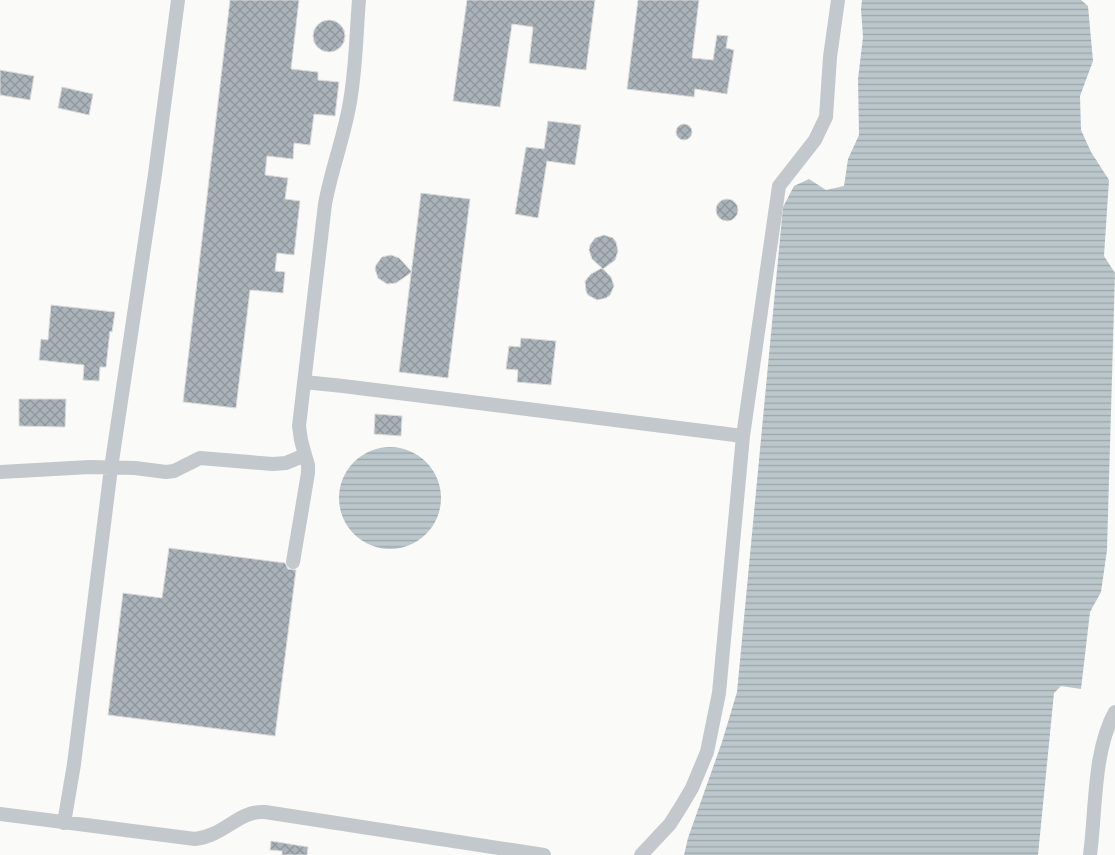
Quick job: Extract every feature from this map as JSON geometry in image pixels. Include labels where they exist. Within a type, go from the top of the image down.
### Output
[{"type":"street","points":[[64,823],[74,764],[111,468],[155,174],[178,0]]},
{"type":"street","points":[[293,562],[308,473],[308,465],[299,426],[304,382],[325,204],[329,182],[349,109],[359,0]]},
{"type":"street","points":[[641,855],[670,824],[682,806],[692,788],[707,752],[718,693],[743,436],[779,186],[815,140],[826,117],[830,57],[838,0]]},
{"type":"street","points":[[304,382],[743,436]]},
{"type":"street","points":[[0,472],[135,468],[166,472],[174,471],[200,458],[208,457],[273,464],[286,463],[305,455]]},
{"type":"street","points":[[1090,855],[1101,756],[1108,726],[1115,712]]},
{"type":"street","points":[[0,814],[195,839],[206,838],[218,833],[247,814],[265,812],[544,855]]},
{"type":"shaded area","points":[[862,0],[1081,0],[1088,6],[1093,61],[1080,96],[1081,130],[1091,152],[1109,180],[1104,256],[1115,273],[1107,550],[1101,592],[1090,612],[1081,689],[1061,686],[1054,693],[1038,855],[684,855],[737,692],[783,207],[794,186],[809,179],[826,190],[844,186],[848,159],[859,135],[858,79],[863,37]]},
{"type":"shaded area","points":[[390,447],[410,451],[426,462],[437,478],[441,498],[437,518],[426,534],[410,545],[390,549],[370,545],[354,534],[343,518],[339,498],[343,478],[354,462],[370,451]]},
{"type":"building","points":[[230,0],[299,0],[291,69],[318,72],[318,80],[339,82],[335,116],[314,114],[310,145],[294,143],[293,159],[267,156],[265,175],[288,178],[285,199],[300,201],[294,255],[277,253],[275,271],[285,272],[283,293],[250,290],[236,408],[183,402]]},
{"type":"building","points":[[467,0],[595,0],[586,70],[529,63],[533,27],[512,24],[500,107],[453,101]]},
{"type":"building","points":[[638,0],[699,0],[692,58],[713,60],[717,35],[728,36],[726,48],[734,50],[727,94],[695,89],[694,97],[627,89]]},
{"type":"building","points":[[329,20],[341,24],[345,36],[341,48],[329,52],[317,48],[313,36],[317,24]]},
{"type":"building","points":[[0,70],[34,76],[30,100],[0,95]]},
{"type":"building","points":[[62,87],[93,94],[89,115],[58,108]]},
{"type":"building","points":[[548,121],[581,125],[575,165],[547,161],[538,218],[515,214],[526,147],[544,149]]},
{"type":"building","points":[[684,124],[692,132],[684,140],[676,132]]},
{"type":"building","points":[[421,193],[470,199],[448,378],[399,372]]},
{"type":"building","points":[[727,199],[735,202],[738,210],[735,218],[727,221],[719,218],[716,210],[719,202]]},
{"type":"building","points":[[604,235],[613,238],[618,251],[615,260],[603,269],[592,259],[589,250],[595,238]]},
{"type":"building","points":[[391,255],[399,258],[412,272],[396,283],[387,284],[378,278],[375,269],[382,257]]},
{"type":"building","points":[[602,268],[611,277],[614,286],[610,295],[597,300],[588,295],[585,281],[591,274]]},
{"type":"building","points":[[51,305],[115,312],[112,332],[110,331],[106,367],[100,367],[99,381],[83,380],[84,365],[39,360],[41,339],[48,340]]},
{"type":"building","points":[[521,338],[556,341],[551,385],[517,382],[518,370],[506,369],[509,346],[520,347]]},
{"type":"building","points":[[19,399],[66,399],[65,427],[19,426]]},
{"type":"building","points":[[375,414],[402,416],[401,436],[374,434]]},
{"type":"building","points":[[169,548],[285,563],[288,569],[296,570],[275,736],[108,715],[123,593],[162,598]]},
{"type":"building","points":[[271,841],[308,847],[307,855],[282,855],[282,851],[270,850]]}]
